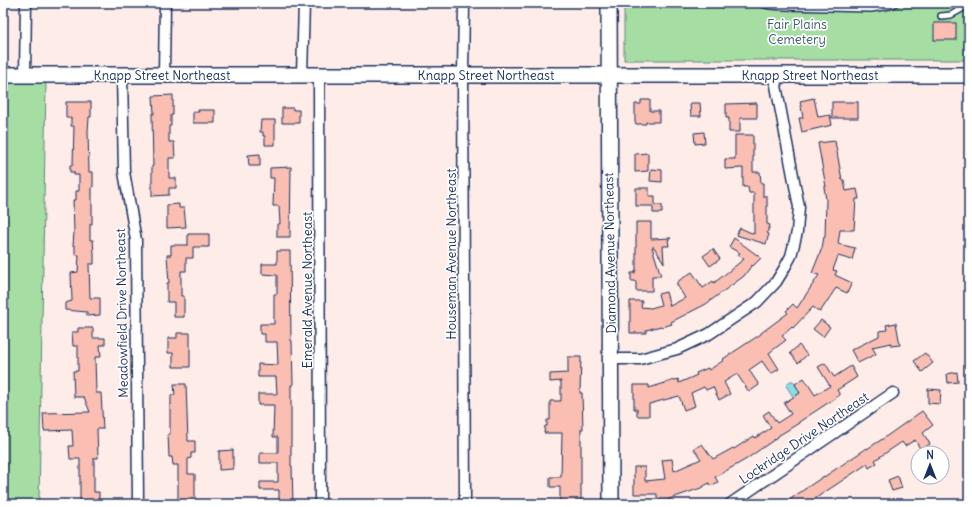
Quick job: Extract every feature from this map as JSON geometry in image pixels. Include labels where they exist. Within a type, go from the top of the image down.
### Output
[{"type":"main road","name":"Diamond Avenue Northeast","points":[[609,3],[608,75],[611,504]]},
{"type":"main road","name":"Knapp Street Northeast","points":[[3,75],[969,75]]},
{"type":"street","points":[[25,75],[26,3]]},
{"type":"street","points":[[164,75],[165,3]]},
{"type":"street","points":[[302,75],[304,3]]},
{"type":"street","name":"Houseman Avenue Northeast","points":[[464,3],[465,504]]},
{"type":"street","name":"Meadowfield Drive Northeast","points":[[122,75],[124,172],[136,240],[138,504]]},
{"type":"street","name":"Emerald Avenue Northeast","points":[[319,75],[320,504]]},
{"type":"street","points":[[611,359],[640,359],[677,349],[709,334],[757,302],[776,282],[784,269],[791,256],[799,207],[774,75]]},
{"type":"street","name":"Lockridge Drive Northeast","points":[[730,504],[893,393]]},
{"type":"lane","points":[[758,3],[784,7],[871,8],[890,6],[896,3]]},
{"type":"lane","points":[[941,16],[951,15],[969,5]]},
{"type":"green space","name":"Fair Plains Cemetery","points":[[624,3],[969,3],[969,60],[624,60]]},
{"type":"green space","points":[[3,80],[46,81],[39,504],[3,504]]},
{"type":"water","points":[[790,381],[793,381],[802,395],[794,398],[786,386]]},
{"type":"building","points":[[934,23],[956,23],[956,40],[934,40]]},
{"type":"building","points":[[173,95],[173,115],[171,115],[171,126],[169,126],[169,142],[174,142],[175,158],[169,158],[169,178],[176,178],[176,188],[169,188],[169,195],[152,196],[153,96]]},
{"type":"building","points":[[814,98],[818,117],[830,115],[832,125],[802,132],[799,118],[803,118],[800,101]]},
{"type":"building","points":[[641,100],[650,100],[650,111],[659,111],[659,122],[636,124],[635,104],[641,104]]},
{"type":"building","points":[[66,102],[91,102],[91,117],[89,117],[88,131],[89,172],[93,172],[92,224],[90,224],[90,240],[93,240],[94,264],[89,264],[90,298],[100,298],[100,315],[87,316],[87,312],[65,310],[65,303],[72,301],[71,273],[78,272],[79,255],[75,255],[75,246],[73,246],[73,200],[76,200],[76,191],[79,191],[79,175],[74,175],[74,172],[70,172],[70,165],[73,165],[74,126],[71,126],[71,118],[66,118]]},
{"type":"building","points":[[832,102],[858,102],[858,118],[832,118]]},
{"type":"building","points":[[690,103],[700,103],[701,116],[691,116]]},
{"type":"building","points":[[757,103],[757,118],[740,118],[740,132],[729,132],[729,118],[726,118],[726,104]]},
{"type":"building","points":[[282,108],[293,108],[293,110],[299,110],[299,123],[282,123]]},
{"type":"building","points":[[198,110],[215,110],[215,123],[193,123],[193,112],[199,112]]},
{"type":"building","points":[[261,120],[275,120],[275,145],[265,145],[265,136],[263,136],[263,132],[260,132]]},
{"type":"building","points":[[704,132],[705,143],[695,144],[694,133]]},
{"type":"building","points":[[735,135],[753,135],[753,172],[760,172],[761,183],[763,183],[763,196],[767,196],[767,224],[770,225],[767,233],[769,234],[766,244],[736,235],[740,228],[754,234],[754,193],[749,193],[748,187],[743,187],[743,168],[725,169],[725,159],[735,159]]},
{"type":"building","points":[[835,141],[842,180],[844,180],[846,191],[857,189],[859,199],[856,199],[854,230],[840,230],[838,244],[855,248],[852,260],[838,256],[833,270],[837,271],[835,275],[852,283],[847,293],[836,288],[820,312],[813,307],[793,328],[792,327],[782,336],[786,340],[769,353],[779,369],[771,374],[762,361],[749,370],[759,385],[749,392],[737,374],[724,382],[730,394],[719,400],[713,387],[706,390],[704,387],[691,393],[695,406],[684,410],[679,396],[649,404],[649,416],[637,416],[637,409],[634,409],[634,385],[649,385],[649,388],[678,379],[679,383],[697,375],[696,373],[708,368],[709,370],[761,334],[788,313],[786,311],[793,304],[797,308],[819,275],[812,273],[825,237],[826,200],[824,187],[826,187],[818,143]]},
{"type":"building","points":[[648,153],[648,171],[635,172],[635,154]]},
{"type":"building","points":[[260,154],[260,166],[249,166],[248,155]]},
{"type":"building","points":[[291,167],[290,237],[277,237],[277,224],[280,224],[279,206],[273,206],[274,178],[270,178],[270,168]]},
{"type":"building","points":[[651,169],[662,170],[662,182],[650,181]]},
{"type":"building","points":[[636,188],[649,188],[649,196],[655,196],[655,205],[662,205],[662,213],[653,213],[653,206],[636,206]]},
{"type":"building","points":[[179,204],[179,208],[184,208],[186,227],[167,228],[167,205]]},
{"type":"building","points":[[636,222],[651,222],[651,239],[671,238],[668,240],[669,246],[663,246],[664,263],[654,247],[652,247],[661,276],[652,276],[652,291],[636,291],[635,281],[631,281],[631,273],[635,273],[636,271]]},
{"type":"building","points":[[188,234],[209,234],[209,247],[193,247],[193,258],[186,258],[186,271],[181,271],[181,296],[184,296],[184,317],[174,317],[174,302],[167,302],[167,283],[169,283],[167,255],[171,255],[171,245],[188,245]]},
{"type":"building","points":[[734,238],[761,258],[753,266],[752,265],[744,276],[706,304],[671,322],[672,324],[646,330],[646,333],[630,333],[630,301],[642,301],[641,307],[651,308],[661,305],[658,294],[666,292],[670,306],[685,298],[677,285],[677,282],[692,272],[703,288],[713,281],[714,283],[744,259],[738,255],[740,253],[729,247]]},
{"type":"building","points":[[713,249],[720,259],[710,266],[703,256]]},
{"type":"building","points":[[277,251],[290,251],[293,385],[291,385],[291,466],[293,504],[279,504],[279,490],[260,490],[260,482],[278,482],[278,463],[260,463],[260,453],[278,453],[278,437],[273,437],[274,405],[258,405],[258,394],[277,394],[276,377],[258,377],[258,364],[278,365],[277,342],[265,342],[265,334],[260,334],[260,324],[274,324],[274,294],[277,294],[277,275],[262,274],[262,264],[277,264]]},
{"type":"building","points":[[821,320],[830,327],[823,337],[813,329]]},
{"type":"building","points":[[896,323],[900,345],[891,346],[891,343],[872,347],[876,354],[858,363],[851,350],[879,336],[879,331],[887,330],[886,325]]},
{"type":"building","points":[[78,328],[93,328],[93,338],[105,338],[105,345],[100,345],[101,357],[95,357],[96,393],[101,393],[103,429],[97,429],[98,458],[94,458],[94,492],[99,492],[99,503],[80,503],[80,459],[70,459],[69,446],[73,446],[72,430],[44,431],[43,413],[90,412],[84,397],[74,397],[73,371],[78,371],[78,346],[73,346],[72,332],[78,332]]},
{"type":"building","points":[[177,333],[190,333],[190,367],[173,367],[173,353],[168,353],[168,338],[177,338]]},
{"type":"building","points":[[799,345],[807,355],[798,363],[790,353]]},
{"type":"building","points":[[925,353],[933,363],[922,372],[914,361]]},
{"type":"building","points":[[568,357],[581,357],[580,393],[582,393],[583,429],[581,429],[581,504],[560,503],[560,487],[550,487],[550,477],[561,477],[562,433],[544,433],[545,426],[547,426],[547,420],[550,420],[550,401],[561,401],[561,381],[550,382],[550,374],[568,373]]},
{"type":"building","points":[[825,363],[834,377],[851,366],[857,377],[837,390],[840,395],[745,460],[715,477],[718,482],[711,486],[709,483],[701,488],[660,502],[659,498],[657,498],[657,494],[634,494],[634,467],[645,467],[645,481],[665,479],[662,460],[672,459],[674,471],[701,459],[694,449],[702,444],[713,459],[733,448],[734,449],[754,436],[755,438],[771,428],[763,415],[769,411],[777,423],[791,414],[784,403],[800,393],[795,384],[804,378],[815,395],[830,386],[818,367]]},
{"type":"building","points":[[957,372],[958,382],[948,383],[947,374]]},
{"type":"building","points":[[174,384],[186,384],[188,441],[195,441],[195,453],[191,453],[191,458],[188,459],[188,474],[195,474],[195,504],[178,504],[178,465],[173,465],[172,457],[169,457],[168,434],[170,434],[171,395],[175,395]]},
{"type":"building","points":[[928,389],[941,390],[940,404],[928,403]]},
{"type":"building","points":[[922,411],[933,425],[923,433],[930,444],[928,445],[918,445],[915,440],[905,446],[902,442],[875,460],[877,463],[869,468],[867,464],[807,504],[783,504],[824,476],[884,438]]},
{"type":"building","points":[[233,450],[233,469],[219,470],[219,451]]},
{"type":"building","points":[[898,476],[902,488],[892,491],[888,480]]}]
